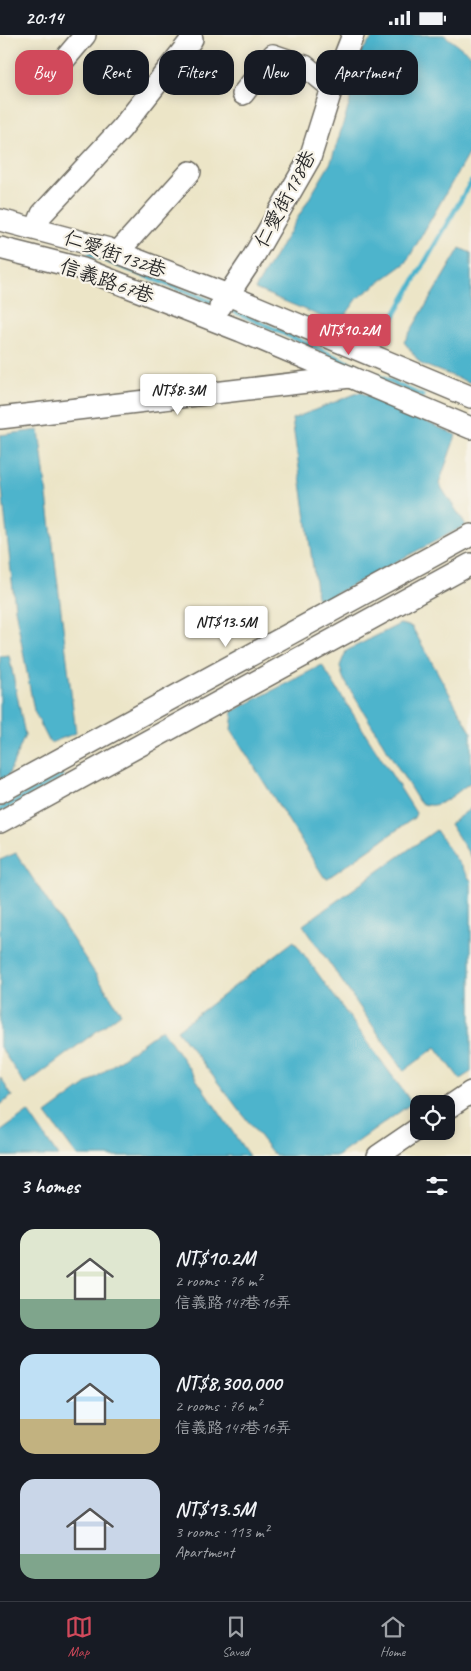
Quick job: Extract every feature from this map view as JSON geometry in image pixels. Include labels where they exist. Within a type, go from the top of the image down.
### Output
[{"type":"street","points":[[72,50],[84,35]]},
{"type":"street","name":"仁愛街178巷","points":[[347,50],[353,35]]},
{"type":"street","points":[[36,229],[42,214],[121,129],[194,36]]},
{"type":"street","points":[[243,94],[273,55],[305,66],[316,75]]},
{"type":"street","name":"仁愛街178巷","points":[[219,307],[252,259],[310,159],[330,95]]},
{"type":"street","points":[[118,252],[190,172]]},
{"type":"street","name":"仁愛街132巷","points":[[0,219],[118,252],[219,307]]},
{"type":"street","name":"信義路67巷","points":[[0,248],[84,269],[219,307]]},
{"type":"street","points":[[219,307],[352,377],[471,428]]},
{"type":"street","points":[[219,307],[471,397]]},
{"type":"street","points":[[0,418],[352,377]]},
{"type":"street","points":[[0,792],[471,535]]},
{"type":"street","points":[[0,822],[471,564]]},
{"type":"street","points":[[455,1103],[471,1092]]},
{"type":"street","points":[[378,1156],[410,1134]]},
{"type":"water","points":[[375,35],[444,35],[471,55],[471,149],[406,263],[358,298],[339,324],[255,289],[331,162],[351,95],[418,95],[418,50],[363,50]]},
{"type":"water","points":[[460,248],[471,253],[471,383],[421,364],[404,342]]},
{"type":"water","points":[[360,392],[456,435],[439,484],[466,525],[318,603],[292,419]]},
{"type":"water","points":[[39,430],[76,733],[50,743],[34,711],[15,608],[0,471],[0,435]]},
{"type":"water","points":[[400,624],[412,627],[471,732],[471,782],[453,796],[433,805],[419,802],[343,678],[340,666],[346,651]]},
{"type":"water","points":[[9,655],[25,735],[8,776],[0,780],[0,656]]},
{"type":"water","points":[[322,665],[416,813],[414,818],[328,878],[324,877],[231,730],[233,711]]},
{"type":"water","points":[[471,808],[471,857],[450,824]]},
{"type":"water","points":[[436,830],[471,881],[471,1072],[460,1079],[436,1047],[404,1071],[303,925]]},
{"type":"water","points":[[16,853],[121,1013],[25,1085],[0,1047],[0,860]]},
{"type":"water","points":[[294,941],[410,1100],[410,1104],[338,1156],[275,1156],[177,1030]]},
{"type":"water","points":[[162,1029],[249,1156],[77,1156],[46,1114]]},
{"type":"water","points":[[0,1077],[12,1096],[0,1105]]},
{"type":"water","points":[[28,1112],[58,1156],[0,1156],[0,1132]]},
{"type":"waterway","points":[[374,351],[471,182]]},
{"type":"waterway","points":[[90,254],[217,304]]},
{"type":"waterway","points":[[225,307],[422,396]]},
{"type":"waterway","points":[[0,810],[61,776]]}]
